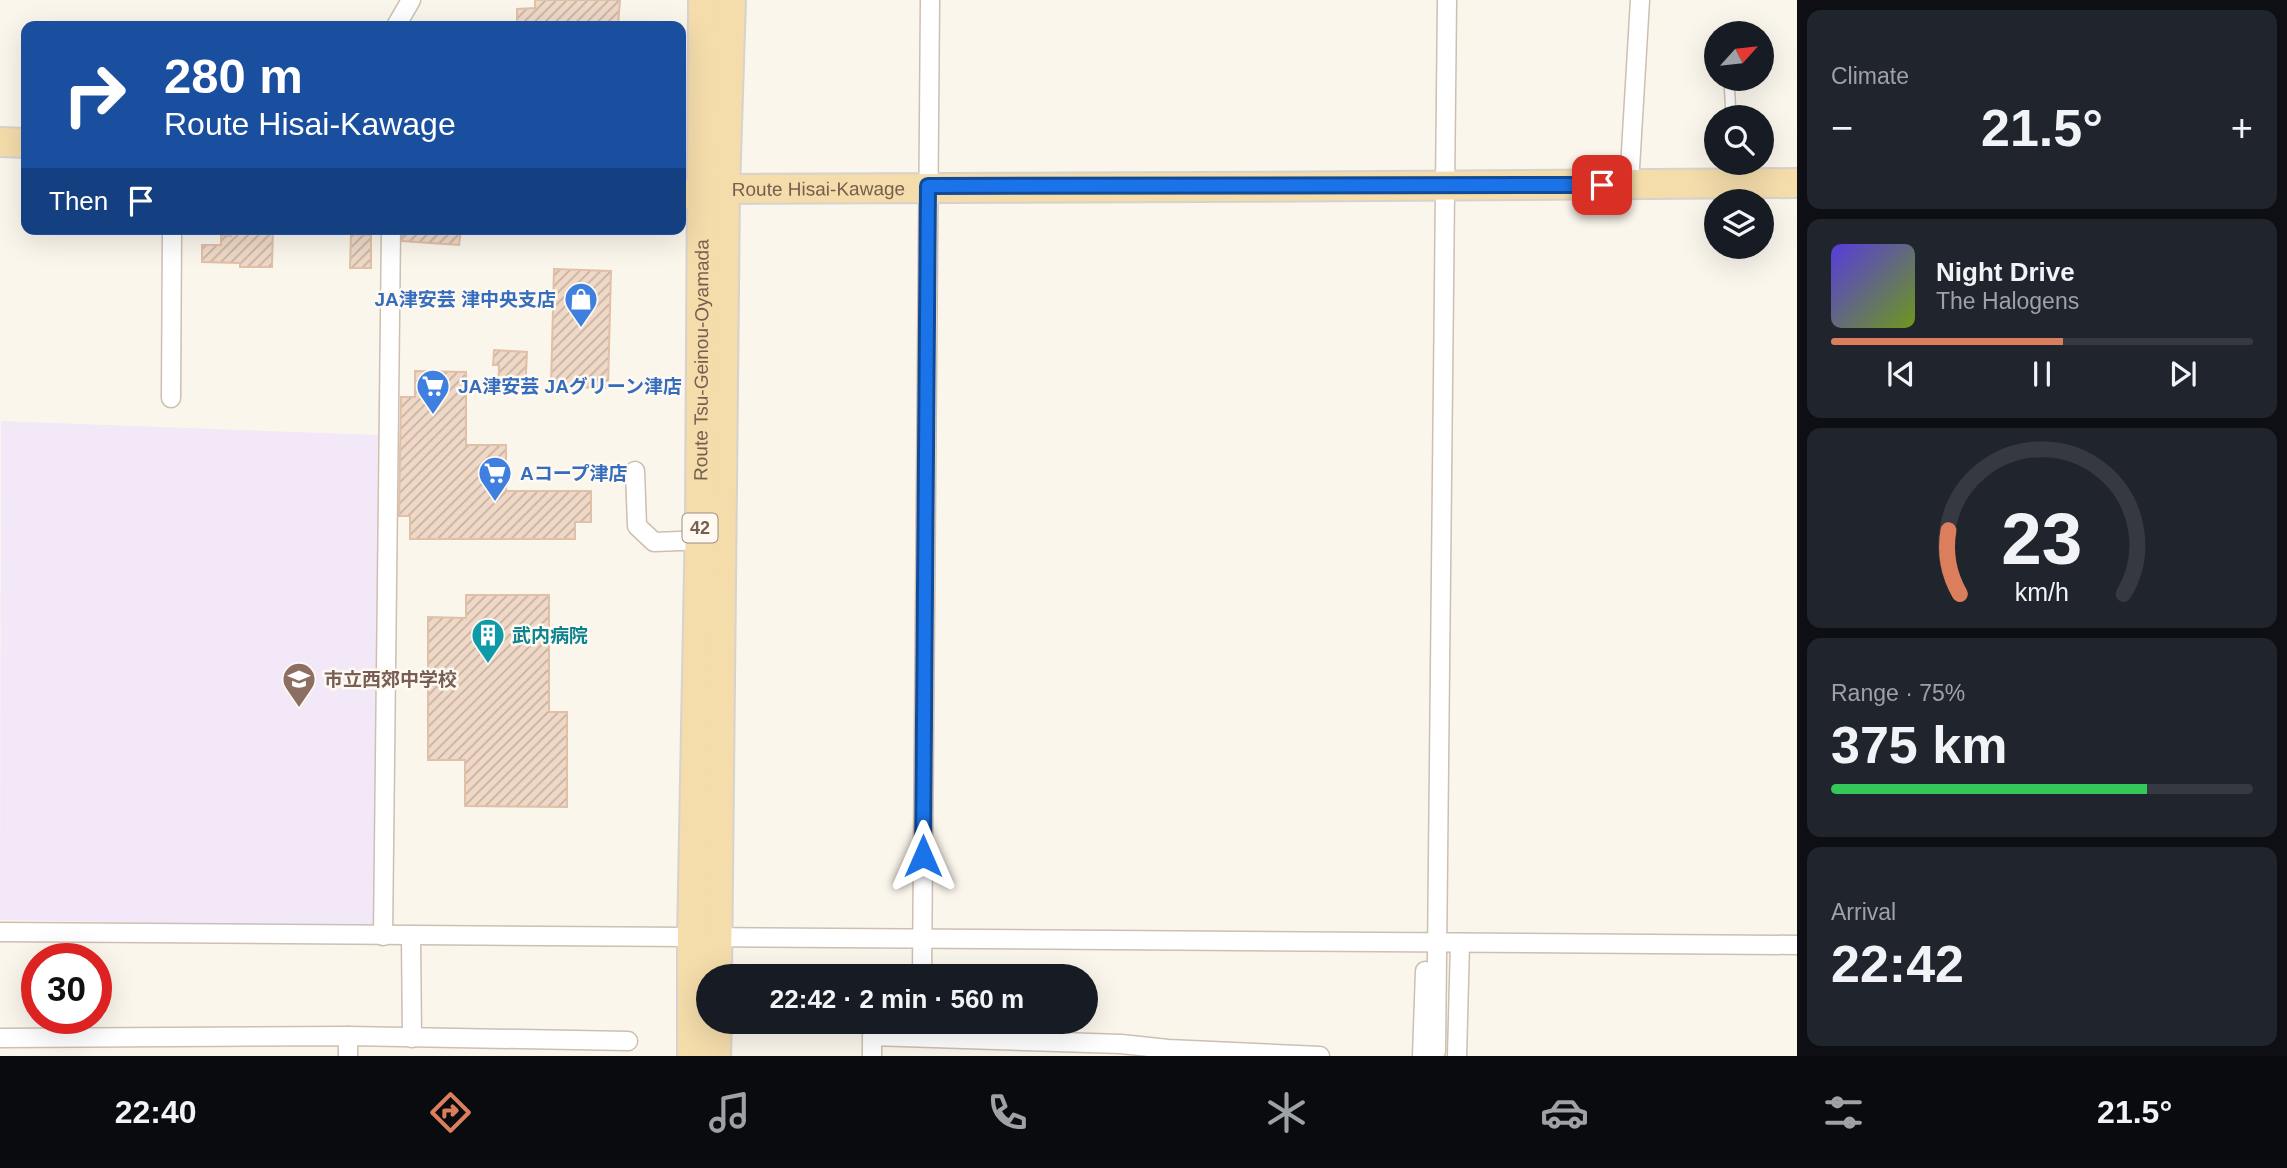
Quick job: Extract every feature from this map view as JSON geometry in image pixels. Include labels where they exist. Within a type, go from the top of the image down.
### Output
[{"type":"main road","name":"Route Tsu-Geinou-Oyamada","points":[[692,1056],[705,938],[710,540],[702,192],[703,0]]},
{"type":"main road","name":"Route Tsu-Geinou-Oyamada","points":[[702,192],[731,0]]},
{"type":"main road","points":[[0,142],[21,143]]},
{"type":"main road","name":"Route Hisai-Kawage","points":[[702,192],[928,186],[1629,185],[1716,175]]},
{"type":"main road","name":"Route Hisai-Kawage","points":[[1746,175],[1797,183]]},
{"type":"main road","name":"Route Tsu-Geinou-Oyamada","points":[[705,938],[713,964]]},
{"type":"main road","points":[[716,1056],[717,1034]]},
{"type":"street","points":[[399,21],[411,0]]},
{"type":"street","points":[[922,964],[930,0]]},
{"type":"street","points":[[1429,1054],[1447,0]]},
{"type":"street","points":[[1629,185],[1640,0]]},
{"type":"street","points":[[171,398],[172,235]]},
{"type":"street","points":[[383,936],[391,235]]},
{"type":"street","points":[[635,471],[637,526],[654,542],[710,540]]},
{"type":"street","points":[[0,932],[1797,945]]},
{"type":"street","points":[[411,936],[412,1038]]},
{"type":"street","points":[[1457,1056],[1460,943]]},
{"type":"street","points":[[872,1056],[872,1036],[888,1034]]},
{"type":"street","points":[[978,1034],[1168,1049],[1320,1056]]},
{"type":"street","points":[[348,1036],[348,1056]]},
{"type":"street","points":[[0,1038],[348,1036],[628,1041]]},
{"type":"shaded area","points":[[1,421],[378,435],[374,927],[0,920]]},
{"type":"building","points":[[535,0],[620,0],[618,21],[517,21],[517,9],[535,8]]},
{"type":"building","points":[[221,235],[273,235],[272,267],[240,267],[240,263],[202,262],[202,245],[221,245]]},
{"type":"building","points":[[351,235],[371,235],[371,268],[350,268]]},
{"type":"building","points":[[402,235],[460,235],[459,245],[402,241]]},
{"type":"building","name":"JA津安芸 津中央支店","points":[[554,269],[611,271],[608,388],[551,387]]},
{"type":"building","points":[[494,350],[527,352],[525,394],[498,393],[499,365],[493,365]]},
{"type":"building","name":"Aコープ津店","points":[[415,371],[466,372],[466,445],[506,445],[506,491],[591,491],[591,522],[575,522],[575,539],[410,539],[410,516],[399,516],[401,397],[415,397]]},
{"type":"building","name":"武内病院","points":[[466,595],[549,595],[549,712],[567,712],[567,807],[465,806],[465,760],[428,760],[428,617],[466,618]]},
{"type":"place","name":"JA津安芸 津中央支店","points":[[581,329]]},
{"type":"place","name":"JA津安芸 JAグリーン津店","points":[[433,416]]},
{"type":"place","name":"Aコープ津店","points":[[495,503]]},
{"type":"place","name":"武内病院","points":[[488,665]]},
{"type":"place","name":"市立西郊中学校","points":[[299,709]]},
{"type":"route","points":[[923,856],[928,186],[1602,185]]}]
